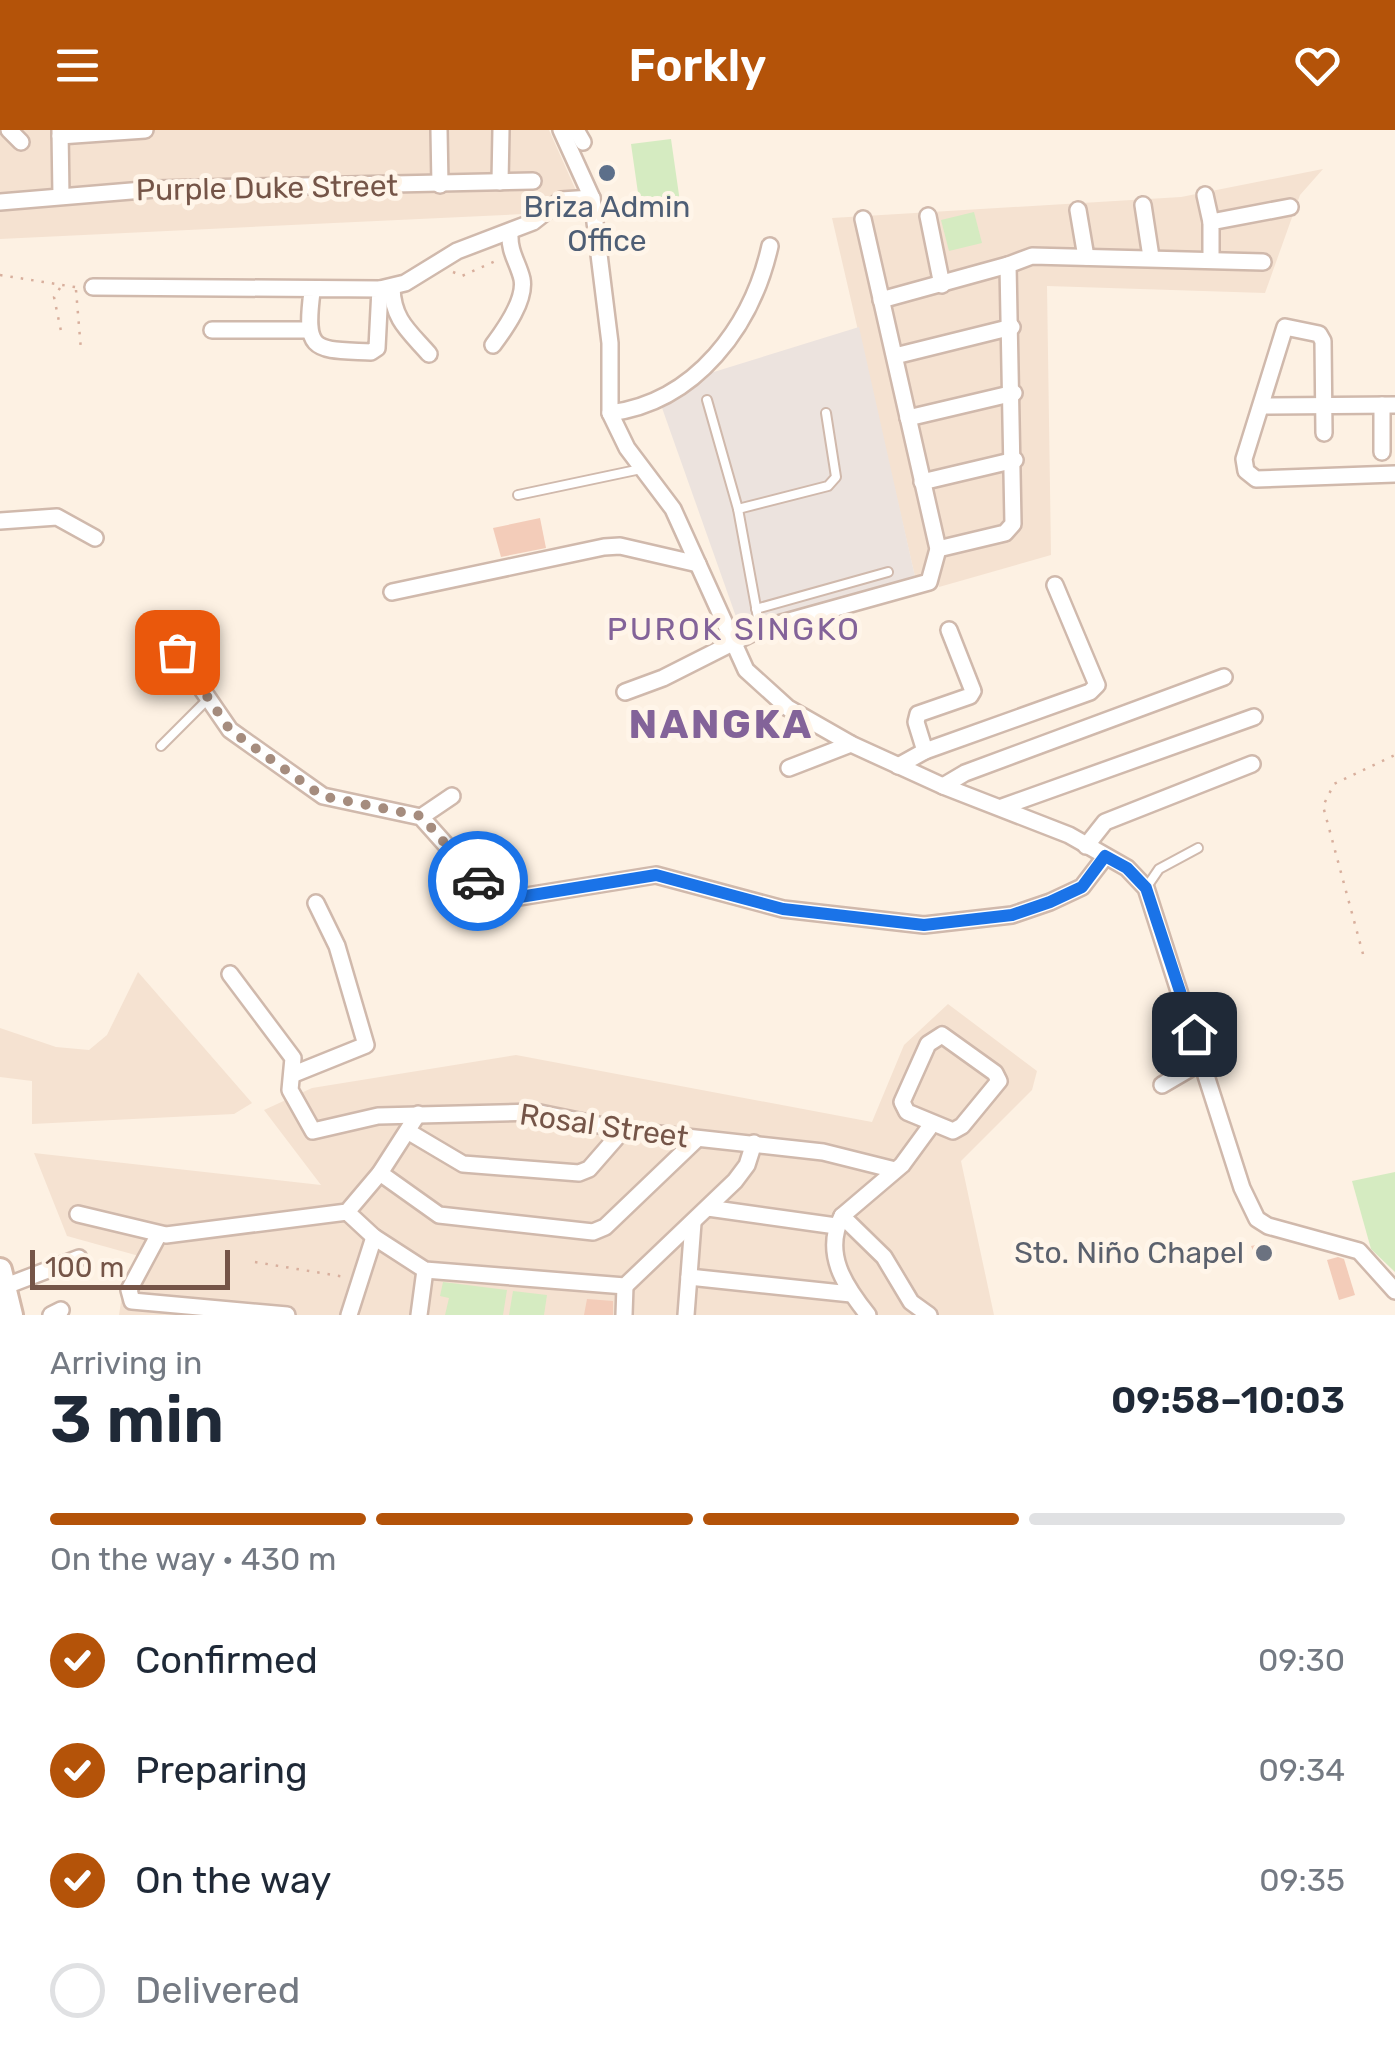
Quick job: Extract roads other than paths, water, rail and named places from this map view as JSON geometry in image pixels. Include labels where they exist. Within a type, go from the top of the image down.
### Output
[{"type":"street","points":[[62,196],[60,133],[144,130]]},
{"type":"street","points":[[439,130],[440,185]]},
{"type":"street","points":[[500,182],[501,130]]},
{"type":"street","points":[[561,130],[592,198],[610,343],[610,413],[673,509],[746,670],[765,691],[851,744],[943,786],[1002,807],[1127,868],[1146,888],[1242,1188],[1256,1219],[1268,1226],[1358,1251],[1395,1291]]},
{"type":"street","name":"Purple Duke Street","points":[[2,198],[155,190],[534,181]]},
{"type":"street","points":[[1204,195],[1212,222],[1211,258]]},
{"type":"street","points":[[84,288],[312,292],[386,289],[533,222],[561,200],[592,198]]},
{"type":"street","points":[[1143,205],[1151,258]]},
{"type":"street","points":[[1212,222],[1290,207]]},
{"type":"street","points":[[1078,210],[1086,257]]},
{"type":"street","points":[[928,216],[942,285]]},
{"type":"street","points":[[625,692],[760,629],[929,582],[938,549],[863,220]]},
{"type":"street","points":[[493,345],[517,304],[523,282],[510,254],[510,233]]},
{"type":"street","points":[[610,413],[654,403],[716,358],[733,338],[763,275],[770,246]]},
{"type":"street","points":[[882,300],[1032,256],[1263,262]]},
{"type":"street","points":[[938,549],[1010,529],[1014,517],[1008,265]]},
{"type":"street","points":[[312,292],[307,330],[320,350],[371,352],[378,348],[386,289]]},
{"type":"street","points":[[386,289],[398,322],[428,354]]},
{"type":"street","points":[[1324,432],[1322,337],[1288,326],[1283,330],[1244,459],[1246,471],[1256,479],[1395,474]]},
{"type":"street","points":[[895,356],[1012,328]]},
{"type":"street","points":[[212,330],[307,330]]},
{"type":"street","points":[[908,418],[1014,394]]},
{"type":"street","points":[[1262,406],[1388,405],[1382,452]]},
{"type":"street","points":[[922,482],[1015,460]]},
{"type":"street","points":[[0,521],[57,517],[95,538]]},
{"type":"street","points":[[392,592],[604,547],[620,546],[698,564]]},
{"type":"street","points":[[898,766],[926,751],[1090,692],[1097,685],[1055,585]]},
{"type":"street","points":[[926,751],[916,722],[918,714],[973,691],[949,630]]},
{"type":"street","points":[[177,652],[230,730],[322,796],[421,816],[480,883],[497,894],[520,897],[656,875],[783,909],[924,925],[1012,915],[1050,902],[1082,887],[1105,856]]},
{"type":"street","points":[[943,786],[965,773],[1224,678]]},
{"type":"street","points":[[1002,807],[1254,717]]},
{"type":"street","points":[[789,768],[851,744]]},
{"type":"street","points":[[1086,846],[1105,822],[1252,764]]},
{"type":"street","points":[[421,816],[452,796]]},
{"type":"street","points":[[230,974],[283,1040],[294,1058],[294,1074],[366,1045],[337,946],[316,903]]},
{"type":"street","points":[[942,1034],[995,1073],[999,1081],[958,1129],[932,1124],[907,1112],[902,1102],[928,1044],[942,1034]]},
{"type":"street","points":[[1162,1085],[1203,1061]]},
{"type":"street","name":"Rosal Street","points":[[294,1074],[290,1090],[313,1131],[378,1116],[535,1112],[623,1130],[823,1152],[895,1170]]},
{"type":"street","points":[[78,1214],[159,1234],[347,1212],[380,1173],[418,1114]]},
{"type":"street","points":[[868,1315],[851,1294],[835,1261],[839,1221],[895,1170],[932,1124]]},
{"type":"street","points":[[409,1132],[463,1164],[579,1174],[590,1168],[623,1130]]},
{"type":"street","points":[[380,1173],[439,1214],[593,1232],[605,1228],[697,1139]]},
{"type":"street","points":[[624,1315],[625,1286],[708,1208],[748,1164],[754,1143]]},
{"type":"street","points":[[708,1208],[839,1221],[884,1257],[911,1302],[929,1315]]},
{"type":"street","points":[[347,1212],[374,1238],[425,1270],[625,1286]]},
{"type":"street","points":[[686,1315],[692,1223]]},
{"type":"street","points":[[159,1234],[129,1290],[132,1302],[287,1315]]},
{"type":"street","points":[[350,1315],[374,1238]]},
{"type":"street","points":[[10,1315],[3,1278],[79,1258]]},
{"type":"street","points":[[419,1315],[425,1270]]},
{"type":"street","points":[[689,1277],[851,1294]]},
{"type":"lane","points":[[707,400],[738,509],[760,629]]},
{"type":"lane","points":[[738,509],[828,486],[836,476],[826,414]]},
{"type":"lane","points":[[518,495],[643,468]]},
{"type":"lane","points":[[756,608],[888,572]]},
{"type":"lane","points":[[160,746],[208,699]]},
{"type":"lane","points":[[1146,888],[1159,869],[1198,848]]},
{"type":"place","name":"Briza Admin Office","points":[[607,173]]},
{"type":"place","name":"Sto. Niño Chapel","points":[[1264,1253]]},
{"type":"district","name":"PUROK SINGKO","points":[[734,629]]},
{"type":"district","name":"NANGKA","points":[[721,724]]}]
